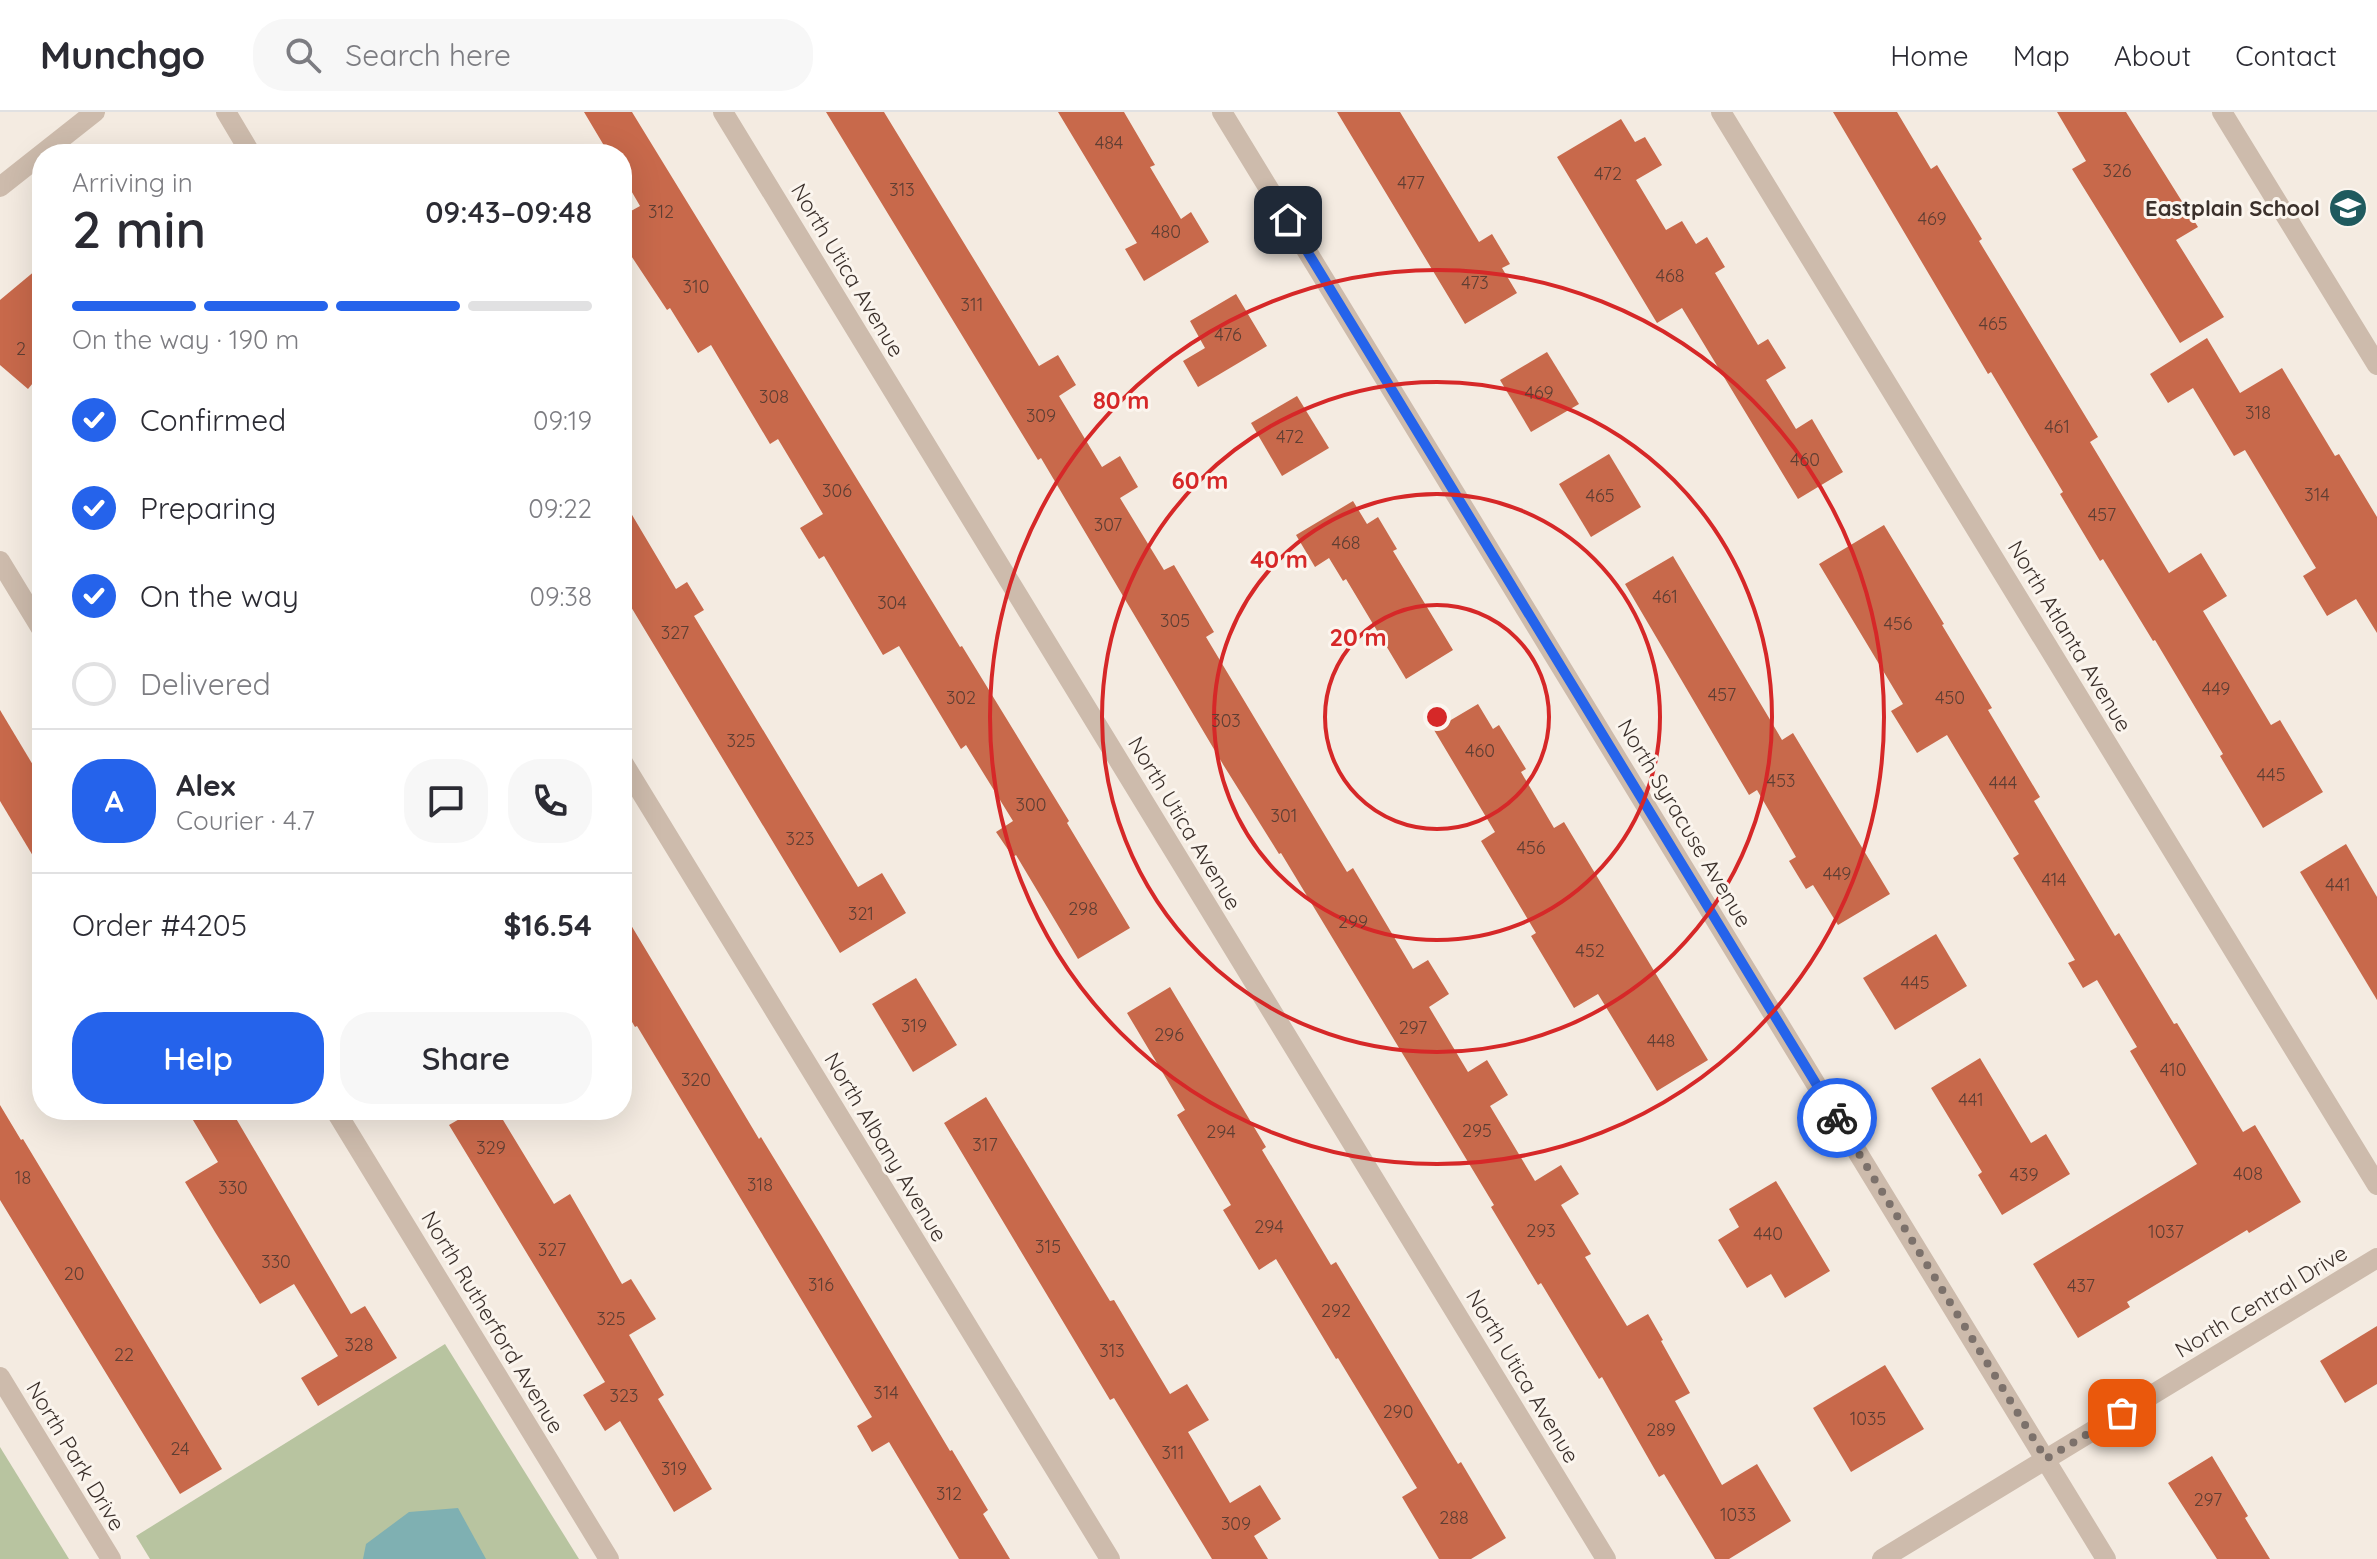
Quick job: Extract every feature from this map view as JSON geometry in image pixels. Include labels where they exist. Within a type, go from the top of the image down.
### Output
[{"type":"street","points":[[54,144],[95,112]]},
{"type":"street","points":[[226,112],[245,144]]},
{"type":"street","name":"North Utica Avenue","points":[[723,112],[1606,1559]]},
{"type":"street","name":"North Syracuse Avenue","points":[[1222,112],[2106,1559]]},
{"type":"street","name":"North Atlanta Avenue","points":[[1721,112],[2377,1185]]},
{"type":"street","points":[[2222,112],[2377,365]]},
{"type":"street","points":[[0,187],[32,162]]},
{"type":"street","points":[[0,561],[32,614]]},
{"type":"street","name":"North Albany Avenue","points":[[632,777],[1110,1559]]},
{"type":"street","name":"North Rutherford Avenue","points":[[341,1120],[609,1559]]},
{"type":"street","name":"North Central Drive","points":[[1882,1559],[2377,1258]]},
{"type":"street","name":"North Park Drive","points":[[0,1377],[111,1559]]},
{"type":"green space","points":[[445,1344],[579,1559],[150,1559],[136,1536]]},
{"type":"green space","points":[[0,1447],[69,1559],[0,1559]]},
{"type":"water","points":[[458,1508],[486,1559],[363,1559],[366,1544],[409,1512]]},
{"type":"building","points":[[584,112],[632,112],[1069,821],[1067,823],[1130,928],[1078,959],[1016,855],[1013,857],[996,832],[1013,821],[966,745],[961,749],[899,646],[883,655],[824,556],[819,559],[800,528],[823,514],[778,439],[770,444],[711,345],[698,353],[670,308],[667,310],[632,257],[632,210],[640,206],[632,192],[632,144],[603,144]]},
{"type":"building","points":[[826,112],[884,112],[1039,366],[1058,355],[1076,385],[1059,396],[1102,467],[1120,456],[1138,487],[1120,498],[1164,570],[1174,565],[1214,632],[1206,637],[1347,872],[1353,868],[1413,969],[1428,960],[1449,994],[1429,1007],[1468,1072],[1487,1060],[1508,1095],[1490,1106],[1535,1181],[1561,1165],[1579,1194],[1561,1205],[1591,1254],[1585,1257],[1627,1326],[1648,1314],[1690,1393],[1675,1401],[1722,1485],[1757,1464],[1791,1521],[1729,1559],[1715,1559],[1664,1474],[1659,1477],[1602,1377],[1599,1379],[1541,1283],[1538,1285],[1491,1207],[1494,1205],[1281,853],[1224,766],[1041,458],[1038,460]]},
{"type":"building","points":[[1058,112],[1124,112],[1155,165],[1150,167],[1181,219],[1191,212],[1209,242],[1144,281],[1125,249],[1137,243]]},
{"type":"building","points":[[1337,112],[1400,112],[1479,242],[1492,234],[1510,264],[1502,268],[1517,293],[1465,324]]},
{"type":"building","points":[[1833,112],[1897,112],[1931,169],[1937,165],[1982,239],[1979,241],[2098,437],[2090,442],[2169,573],[2201,553],[2227,596],[2203,611],[2271,725],[2280,720],[2323,792],[2263,828],[2155,640],[2103,559],[2100,561],[2060,494],[2063,492],[1991,372],[1988,374]]},
{"type":"building","points":[[2057,112],[2126,112],[2198,227],[2176,240],[2224,317],[2180,343],[2072,169],[2086,161]]},
{"type":"building","points":[[1621,119],[1635,142],[1645,137],[1662,165],[1636,180],[1666,230],[1682,221],[1696,244],[1707,237],[1725,267],[1715,273],[1758,345],[1768,339],[1786,368],[1766,380],[1796,429],[1812,419],[1843,472],[1798,499],[1682,308],[1657,323],[1557,157]]},
{"type":"building","points":[[32,273],[32,384],[28,389],[0,365],[0,300]]},
{"type":"building","points":[[1236,294],[1267,346],[1198,387],[1183,361],[1205,348],[1190,321]]},
{"type":"building","points":[[2207,338],[2240,393],[2282,368],[2335,456],[2339,454],[2377,517],[2377,633],[2356,599],[2327,616],[2303,576],[2316,568],[2245,450],[2234,456],[2193,388],[2168,403],[2150,374]]},
{"type":"building","points":[[1547,352],[1579,404],[1531,432],[1500,380]]},
{"type":"building","points":[[1297,396],[1329,448],[1282,476],[1251,423]]},
{"type":"building","points":[[1609,454],[1641,507],[1591,537],[1559,484]]},
{"type":"building","points":[[1353,501],[1367,524],[1378,517],[1397,549],[1393,551],[1453,650],[1406,679],[1346,579],[1343,581],[1329,558],[1315,567],[1296,535]]},
{"type":"building","points":[[632,515],[676,589],[687,582],[704,610],[694,616],[858,887],[882,873],[906,913],[840,953],[632,609]]},
{"type":"building","points":[[1884,525],[1992,708],[1988,710],[2040,797],[2034,801],[2115,936],[2119,933],[2243,1132],[2255,1125],[2301,1202],[2249,1233],[2247,1230],[2127,1302],[2130,1307],[2078,1338],[2033,1264],[2197,1164],[2130,1051],[2137,1047],[2097,980],[2083,988],[2068,963],[2075,960],[2013,858],[2019,854],[1947,735],[1917,753],[1891,711],[1903,704],[1819,564]]},
{"type":"building","points":[[1673,556],[1782,740],[1793,733],[1890,894],[1838,925],[1813,885],[1806,889],[1789,861],[1796,857],[1757,790],[1749,795],[1625,584]]},
{"type":"building","points":[[1478,704],[1493,729],[1499,725],[1526,769],[1521,772],[1554,828],[1564,822],[1708,1060],[1657,1091],[1598,994],[1574,1008],[1531,936],[1536,933],[1481,841],[1495,832],[1434,730]]},
{"type":"building","points":[[0,710],[32,763],[32,854],[0,801]]},
{"type":"building","points":[[2346,844],[2377,897],[2377,1000],[2300,872]]},
{"type":"building","points":[[632,927],[988,1510],[983,1514],[1010,1559],[959,1559],[889,1442],[872,1452],[857,1426],[872,1417],[632,1022]]},
{"type":"building","points":[[1936,934],[1967,986],[1895,1030],[1863,978]]},
{"type":"building","points":[[916,978],[957,1045],[913,1072],[872,1004]]},
{"type":"building","points":[[1170,987],[1266,1147],[1262,1150],[1331,1265],[1336,1262],[1506,1538],[1471,1559],[1439,1559],[1402,1497],[1417,1488],[1338,1358],[1276,1259],[1259,1270],[1223,1210],[1231,1205],[1177,1115],[1185,1110],[1127,1013]]},
{"type":"building","points":[[1980,1058],[2031,1143],[2046,1134],[2070,1174],[2002,1215],[1978,1175],[1982,1172],[1931,1088]]},
{"type":"building","points":[[986,1097],[1170,1394],[1187,1384],[1209,1420],[1188,1432],[1230,1503],[1260,1485],[1281,1519],[1254,1536],[1268,1559],[1212,1559],[1114,1398],[1110,1400],[944,1123]]},
{"type":"building","points":[[0,1105],[222,1469],[180,1494],[0,1200]]},
{"type":"building","points":[[193,1120],[237,1120],[351,1314],[365,1306],[397,1358],[318,1406],[301,1378],[338,1356],[294,1284],[260,1304],[185,1182],[218,1162]]},
{"type":"building","points":[[458,1120],[503,1120],[554,1204],[570,1194],[622,1284],[631,1279],[656,1319],[629,1335],[664,1395],[658,1399],[712,1489],[674,1512],[620,1421],[605,1431],[583,1395],[605,1382],[449,1125]]},
{"type":"building","points":[[1776,1181],[1830,1271],[1785,1298],[1771,1274],[1747,1288],[1718,1240],[1739,1227],[1729,1209]]},
{"type":"building","points":[[2377,1326],[2377,1384],[2345,1403],[2320,1361]]},
{"type":"building","points":[[1885,1365],[1924,1429],[1851,1472],[1813,1408]]},
{"type":"building","points":[[2212,1456],[2270,1559],[2217,1559],[2168,1483]]},
{"type":"way so far","points":[[1837,1118],[2046,1459],[2122,1413]]},
{"type":"place","name":"Eastplain School","points":[[2348,208]]},
{"type":"route","points":[[1288,220],[1837,1118]]}]
